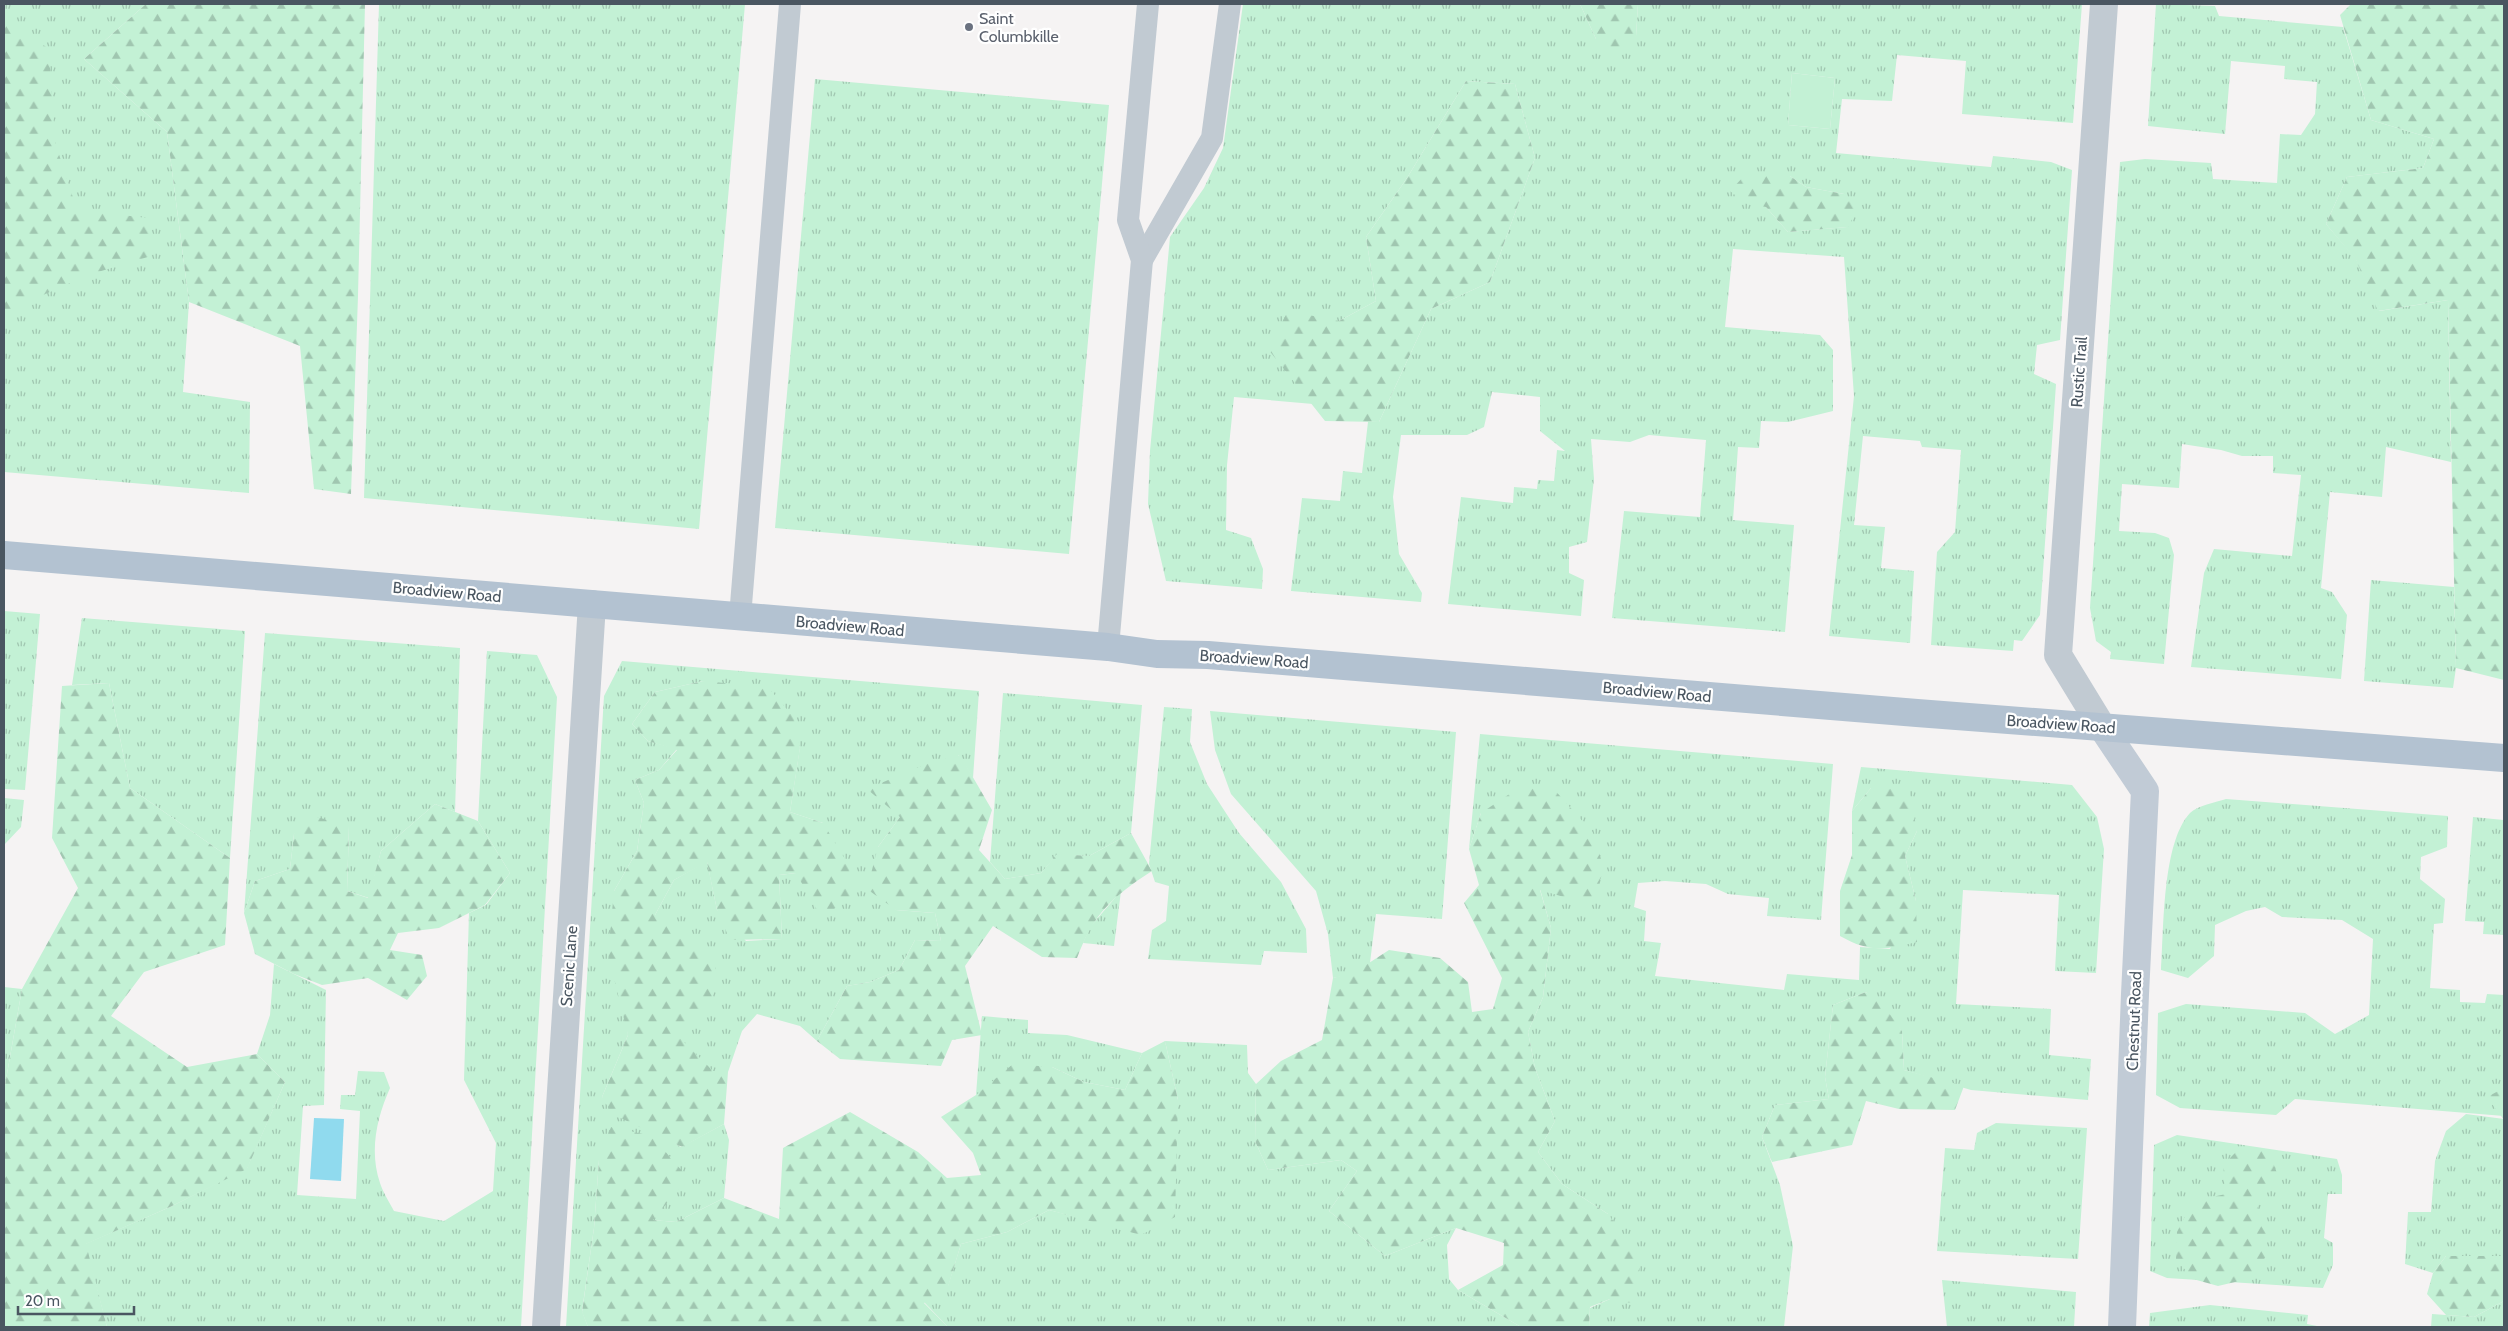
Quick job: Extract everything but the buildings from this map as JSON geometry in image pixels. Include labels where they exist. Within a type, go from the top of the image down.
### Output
[{"type":"main road","name":"Broadview Road","points":[[4,555],[1108,647],[1156,654],[1208,655],[2504,758]]},
{"type":"street","name":"Rustic Trail","points":[[2102,727],[2058,655],[2104,4]]},
{"type":"street","name":"Scenic Lane","points":[[546,1327],[592,604]]},
{"type":"street","name":"Chestnut Road","points":[[2102,727],[2145,792],[2134,994],[2122,1327]]},
{"type":"lane","points":[[740,617],[790,4]]},
{"type":"lane","points":[[1108,647],[1142,260],[1128,220],[1148,4]]},
{"type":"lane","points":[[1142,260],[1212,138],[1230,4]]},
{"type":"green space","points":[[4,4],[146,4],[84,59],[167,132],[189,302],[183,392],[250,402],[249,493],[4,472]]},
{"type":"green space","points":[[146,4],[365,4],[351,494],[314,489],[300,346],[189,302],[167,132],[84,59]]},
{"type":"green space","points":[[379,4],[745,4],[699,529],[364,498]]},
{"type":"green space","points":[[1243,4],[1580,4],[1596,39],[1636,36],[1638,4],[2082,4],[2073,123],[1962,114],[1966,61],[1897,55],[1892,101],[1842,99],[1836,153],[1991,167],[1993,156],[2051,162],[2072,170],[2060,340],[2037,345],[2034,374],[2056,384],[2040,615],[2022,641],[2014,640],[2013,651],[1931,645],[1937,552],[1955,532],[1961,450],[1922,447],[1920,441],[1863,436],[1854,525],[1885,527],[1881,568],[1914,571],[1910,643],[1829,636],[1854,396],[1844,257],[1733,249],[1725,327],[1820,335],[1833,350],[1833,411],[1788,422],[1761,421],[1759,448],[1738,447],[1733,520],[1794,525],[1785,632],[1612,618],[1624,511],[1700,517],[1706,440],[1649,435],[1630,442],[1591,439],[1594,479],[1587,542],[1569,547],[1569,573],[1584,580],[1581,616],[1448,604],[1461,497],[1513,503],[1514,487],[1537,489],[1538,480],[1554,481],[1557,450],[1565,451],[1540,431],[1540,397],[1492,392],[1484,427],[1467,435],[1401,435],[1393,497],[1399,554],[1422,593],[1421,602],[1291,591],[1302,498],[1340,501],[1343,471],[1362,473],[1368,422],[1379,422],[1431,309],[1490,282],[1535,158],[1515,84],[1466,81],[1407,178],[1366,237],[1376,301],[1339,321],[1313,404],[1234,397],[1227,465],[1226,530],[1251,538],[1263,569],[1262,589],[1166,581],[1148,504],[1150,451],[1170,237],[1204,188],[1223,148]],"holes":[[[1792,73],[1835,78],[1830,129],[1788,125]],[[1790,176],[1806,187],[1844,194],[1847,227],[1788,232],[1766,207]]]},
{"type":"green space","points":[[1580,4],[1638,4],[1636,36],[1616,59],[1596,39]]},
{"type":"green space","points":[[2156,4],[2215,6],[2219,16],[2343,27],[2371,120],[2434,139],[2423,168],[2347,177],[2326,224],[2356,259],[2379,311],[2448,300],[2451,462],[2386,447],[2382,497],[2330,492],[2321,588],[2332,592],[2347,615],[2341,679],[2191,667],[2204,573],[2214,549],[2292,556],[2301,475],[2273,473],[2273,456],[2242,456],[2221,450],[2182,444],[2179,488],[2122,484],[2119,531],[2155,533],[2169,538],[2174,555],[2164,664],[2110,659],[2111,652],[2096,641],[2090,608],[2120,162],[2145,159],[2211,163],[2213,179],[2277,183],[2280,134],[2301,135],[2315,114],[2317,82],[2284,79],[2285,66],[2231,61],[2225,134],[2148,126]]},
{"type":"green space","points":[[2351,4],[2504,4],[2504,680],[2456,668],[2448,300],[2378,311],[2356,260],[2326,224],[2347,177],[2423,168],[2434,139],[2371,120],[2340,15]]},
{"type":"green space","points":[[4,17],[49,49],[55,142],[77,210],[148,218],[151,256],[88,275],[5,312]]},
{"type":"green space","points":[[1792,73],[1835,78],[1830,129],[1788,125]]},
{"type":"green space","points":[[815,79],[1109,105],[1069,554],[775,528]]},
{"type":"green space","points":[[1466,81],[1515,84],[1535,158],[1490,282],[1431,309],[1379,422],[1325,421],[1268,349],[1288,311],[1339,321],[1376,301],[1366,237],[1407,178]]},
{"type":"green space","points":[[1745,175],[1790,176],[1806,187],[1844,194],[1858,208],[1848,227],[1788,232],[1766,207],[1745,203],[1730,191]]},
{"type":"green space","points":[[2371,580],[2454,587],[2456,668],[2453,688],[2364,681]]},
{"type":"green space","points":[[4,611],[40,614],[25,790],[4,789]]},
{"type":"green space","points":[[82,618],[245,631],[230,858],[130,788],[109,683],[72,685]]},
{"type":"green space","points":[[265,633],[460,648],[455,812],[435,804],[381,851],[369,898],[347,891],[349,826],[294,834],[290,869],[255,881],[244,913]]},
{"type":"green space","points":[[487,651],[537,655],[557,697],[521,1327],[107,1327],[85,1244],[170,1207],[247,1168],[285,1082],[257,1054],[270,1015],[274,964],[326,990],[324,1105],[303,1106],[297,1195],[356,1199],[360,1111],[340,1109],[341,1095],[355,1095],[358,1071],[384,1072],[390,1088],[378,1122],[375,1159],[380,1183],[394,1211],[444,1221],[493,1191],[496,1143],[464,1080],[469,913],[486,905],[510,873],[478,821]]},
{"type":"green space","points":[[622,661],[979,691],[973,778],[959,755],[900,817],[878,847],[896,910],[935,913],[941,941],[915,940],[899,970],[870,982],[847,986],[817,1041],[800,1026],[757,1014],[742,1031],[728,1072],[713,1072],[673,1032],[655,915],[674,880],[707,861],[717,910],[746,941],[782,939],[779,875],[796,873],[823,823],[790,812],[800,747],[703,681],[655,692],[632,724],[648,741],[677,749],[659,770],[635,780],[644,803],[637,851],[614,891],[628,1035],[602,1097],[681,1147],[724,1124],[729,1140],[724,1198],[676,1222],[652,1220],[599,1160],[594,1228],[582,1311],[588,1327],[566,1327],[604,696]]},
{"type":"green space","points":[[703,681],[768,687],[794,718],[800,748],[790,812],[823,823],[848,864],[855,896],[821,917],[796,873],[779,875],[782,939],[730,940],[717,910],[707,862],[674,880],[655,915],[716,959],[712,1009],[674,1032],[713,1071],[728,1072],[724,1124],[682,1147],[612,1114],[602,1097],[628,1035],[608,954],[614,891],[637,851],[644,803],[635,780],[659,770],[677,750],[648,741],[632,724],[655,692]]},
{"type":"green space","points":[[109,683],[130,788],[230,858],[225,945],[144,972],[111,1016],[187,1067],[257,1054],[285,1082],[247,1169],[170,1207],[86,1244],[107,1327],[4,1327],[4,1091],[22,989],[78,888],[52,838],[62,686]]},
{"type":"green space","points":[[1003,693],[1142,705],[1131,833],[1089,856],[1057,855],[1041,873],[1005,879],[990,862]]},
{"type":"green space","points":[[1164,707],[1192,709],[1190,742],[1207,784],[1239,833],[1281,882],[1306,929],[1307,953],[1264,951],[1261,965],[1148,959],[1152,930],[1166,921],[1169,886],[1155,882],[1149,864]]},
{"type":"green space","points":[[1210,711],[1456,732],[1442,919],[1376,914],[1369,971],[1333,978],[1328,934],[1316,891],[1231,794],[1215,750]]},
{"type":"green space","points":[[1480,734],[1833,764],[1821,920],[1767,916],[1769,898],[1728,894],[1706,884],[1665,881],[1638,883],[1634,907],[1646,911],[1644,941],[1661,943],[1655,976],[1784,990],[1787,974],[1859,980],[1860,947],[1890,949],[1916,901],[1905,856],[1917,831],[1871,788],[1852,811],[1861,767],[2072,785],[2097,817],[2104,849],[2096,973],[2055,971],[2059,895],[1963,890],[1956,1004],[2051,1009],[2049,1055],[2091,1059],[2088,1100],[1971,1090],[1904,1070],[1902,1031],[1866,992],[1833,1005],[1825,1077],[1829,1099],[1775,1105],[1762,1137],[1780,1185],[1793,1246],[1784,1327],[1589,1327],[1590,1308],[1610,1299],[1608,1214],[1562,1184],[1538,1152],[1555,1121],[1535,1068],[1528,1032],[1543,997],[1551,928],[1540,889],[1481,813],[1469,849]]},
{"type":"green space","points":[[960,755],[992,810],[979,850],[1005,879],[1041,873],[1057,854],[1089,856],[1131,833],[1152,871],[1126,889],[1106,907],[1090,929],[1077,958],[1042,957],[993,926],[965,966],[982,1035],[952,1040],[941,1066],[840,1059],[817,1041],[847,986],[870,982],[899,970],[915,940],[941,941],[935,913],[896,910],[867,889],[878,847],[900,817],[867,789],[926,764]]},
{"type":"green space","points":[[1526,783],[1552,787],[1593,833],[1604,869],[1591,905],[1540,890],[1551,928],[1543,997],[1528,1032],[1535,1068],[1555,1121],[1538,1152],[1562,1184],[1608,1214],[1642,1260],[1631,1303],[1610,1299],[1590,1307],[1589,1327],[1521,1327],[1458,1290],[1503,1265],[1504,1243],[1456,1228],[1385,1256],[1329,1211],[1357,1171],[1341,1160],[1268,1170],[1255,1141],[1256,1084],[1281,1061],[1322,1040],[1333,978],[1355,972],[1389,950],[1440,958],[1468,982],[1472,1012],[1493,1009],[1502,978],[1464,903],[1479,885],[1469,849],[1481,813]]},
{"type":"green space","points":[[1871,788],[1909,789],[1917,831],[1905,856],[1916,901],[1917,942],[1896,947],[1869,947],[1840,936],[1840,891],[1852,855],[1852,811]]},
{"type":"green space","points":[[4,798],[24,800],[21,827],[4,845]]},
{"type":"green space","points":[[2226,799],[2448,816],[2447,847],[2421,857],[2420,879],[2445,899],[2443,923],[2434,924],[2430,988],[2460,990],[2460,1002],[2485,1003],[2487,994],[2504,995],[2504,1116],[2295,1099],[2276,1115],[2180,1108],[2156,1095],[2158,1013],[2186,1004],[2305,1013],[2335,1034],[2369,1015],[2373,939],[2342,920],[2282,917],[2265,907],[2246,911],[2215,925],[2214,956],[2188,978],[2161,970],[2166,887],[2174,844],[2181,827],[2190,813],[2202,806]]},
{"type":"green space","points":[[435,804],[478,821],[510,873],[485,905],[439,928],[398,933],[390,950],[422,955],[427,976],[407,1000],[368,978],[322,985],[294,974],[255,954],[244,913],[255,881],[290,869],[294,834],[317,817],[349,826],[347,891],[368,898],[381,851]]},
{"type":"green space","points":[[2473,817],[2504,820],[2504,935],[2483,934],[2484,922],[2465,921]]},
{"type":"green space","points":[[1121,891],[1114,946],[1083,943],[1090,927]]},
{"type":"green space","points":[[4,987],[22,989],[4,1091]]},
{"type":"green space","points":[[1866,992],[1884,1006],[1902,1031],[1904,1070],[1964,1086],[1955,1110],[1899,1109],[1866,1101],[1852,1145],[1772,1162],[1762,1137],[1775,1105],[1829,1099],[1825,1077],[1833,1005]]},
{"type":"green space","points":[[982,1016],[1028,1020],[1028,1033],[1067,1035],[1142,1053],[1125,1090],[1084,1082],[1052,1067],[976,1095]]},
{"type":"green space","points":[[1165,1041],[1247,1045],[1248,1073],[1256,1084],[1255,1141],[1268,1170],[1341,1160],[1357,1171],[1329,1211],[1385,1256],[1456,1228],[1447,1245],[1449,1279],[1458,1290],[1521,1327],[948,1327],[924,1302],[948,1286],[961,1244],[1007,1232],[1049,1210],[1093,1221],[1178,1100]]},
{"type":"green space","points":[[1165,1041],[1178,1100],[1175,1217],[1141,1235],[1049,1210],[1007,1232],[961,1244],[948,1287],[924,1303],[948,1327],[588,1327],[582,1312],[594,1228],[599,1160],[611,1127],[652,1136],[688,1178],[653,1220],[676,1222],[724,1198],[779,1219],[783,1148],[850,1112],[918,1152],[947,1178],[981,1175],[973,1153],[941,1117],[976,1095],[1013,1064],[1052,1067],[1084,1082],[1125,1090],[1142,1053]]},
{"type":"green space","points":[[2504,1088],[2504,1120],[2487,1097]]},
{"type":"green space","points":[[2466,1114],[2504,1119],[2503,1256],[2446,1256],[2433,1273],[2405,1264],[2408,1212],[2431,1212],[2435,1161],[2446,1131]]},
{"type":"green space","points":[[1996,1123],[2087,1128],[2078,1259],[1937,1251],[1945,1148],[1974,1150],[1977,1133]]},
{"type":"green space","points":[[2177,1135],[2337,1159],[2342,1175],[2342,1194],[2328,1194],[2324,1238],[2333,1243],[2333,1265],[2323,1288],[2167,1278],[2150,1271],[2154,1145]]},
{"type":"green space","points":[[2241,1147],[2269,1152],[2280,1181],[2261,1198],[2257,1210],[2265,1223],[2268,1253],[2252,1278],[2218,1286],[2193,1279],[2176,1259],[2177,1232],[2193,1201],[2226,1194],[2223,1165]]},
{"type":"green space","points":[[2504,1251],[2504,1301],[2474,1317],[2446,1315],[2427,1294],[2433,1273],[2446,1256],[2502,1256]]},
{"type":"green space","points":[[1942,1280],[2076,1292],[2074,1327],[1947,1327]]},
{"type":"green space","points":[[2504,1301],[2504,1327],[2431,1327],[2432,1314],[2474,1317]]},
{"type":"green space","points":[[2210,1305],[2308,1315],[2307,1324],[2322,1327],[2149,1327],[2150,1313]]},
{"type":"water","points":[[314,1118],[344,1119],[341,1181],[310,1179]]},
{"type":"place","name":"Saint Columbkille","points":[[969,27]]}]
